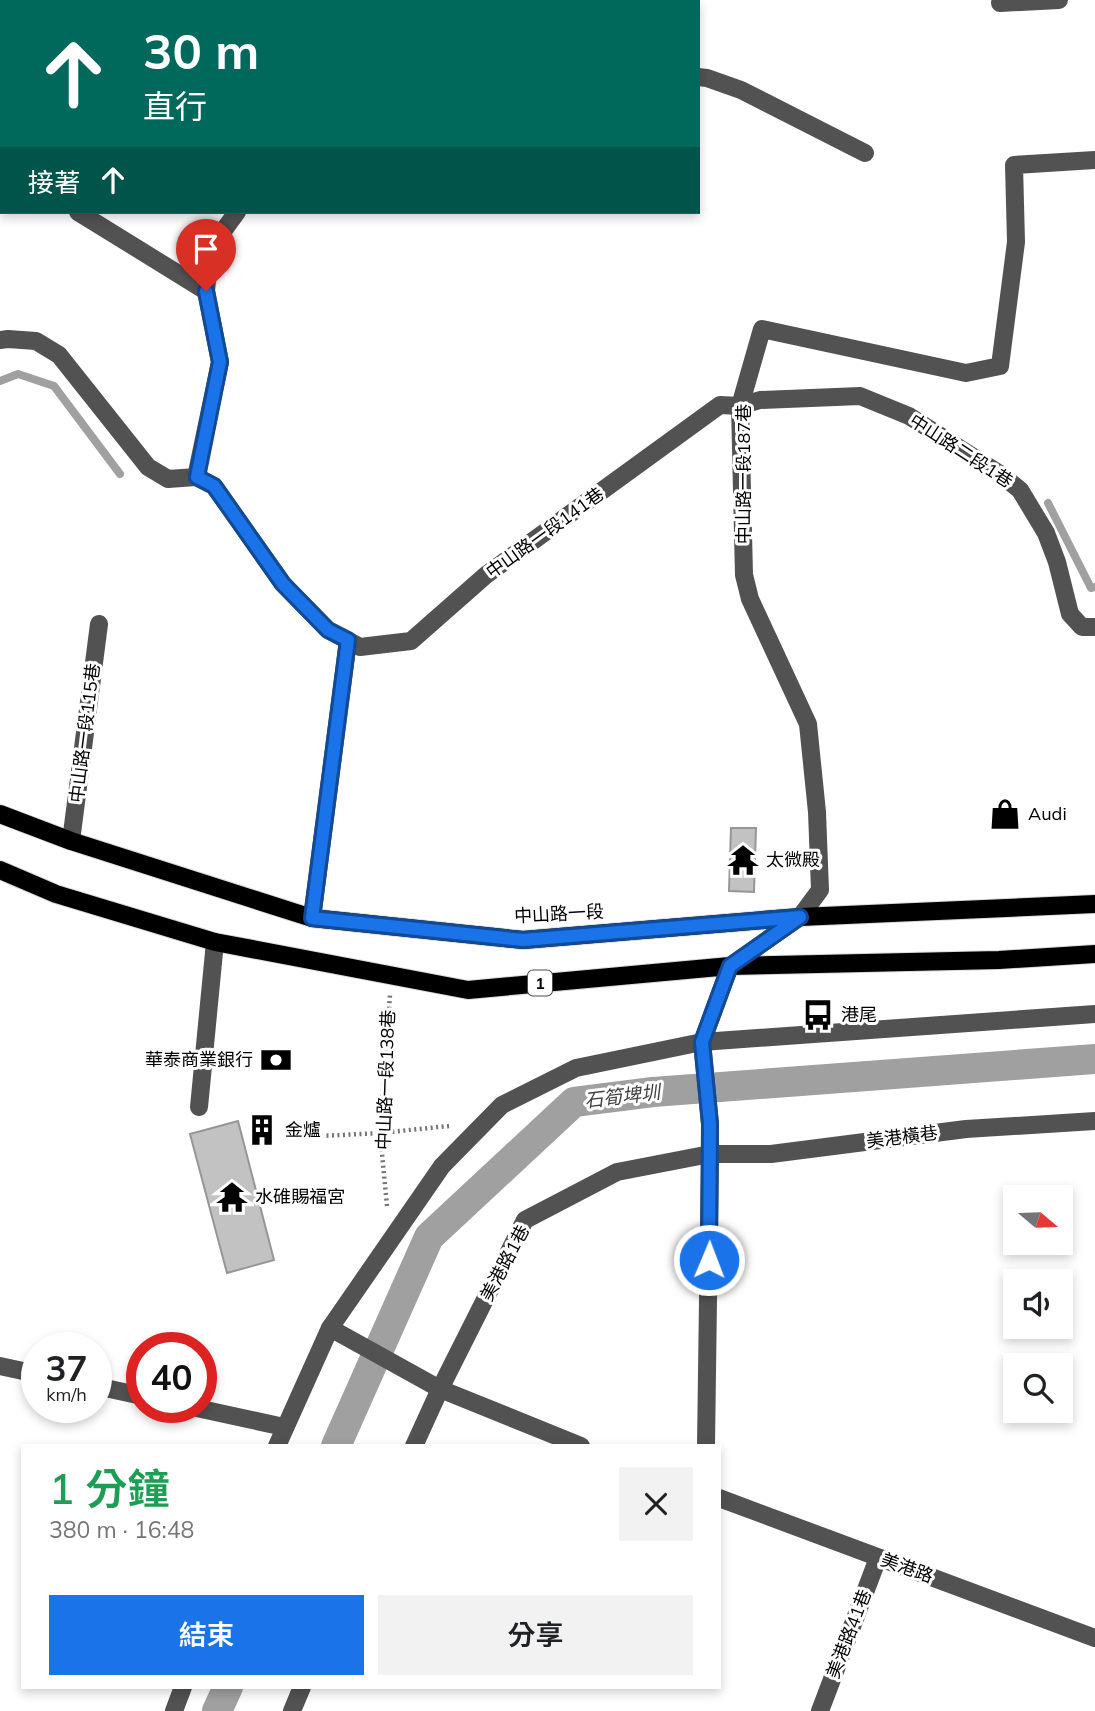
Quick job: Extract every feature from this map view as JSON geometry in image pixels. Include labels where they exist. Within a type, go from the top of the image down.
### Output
[{"type":"main road","name":"中山路一段","points":[[0,814],[71,841],[312,918],[523,940],[800,917],[1095,904]]},
{"type":"main road","name":"1","points":[[0,870],[56,894],[215,943],[468,990],[730,966],[999,960],[1095,954]]},
{"type":"street","points":[[1000,3],[1059,0]]},
{"type":"street","points":[[700,76],[741,90],[865,153]]},
{"type":"street","name":"中山路一段187巷","points":[[800,917],[820,890],[817,812],[808,723],[750,599],[744,575],[740,406],[762,329],[965,373],[1000,366],[1016,242],[1014,165],[1095,160]]},
{"type":"street","points":[[81,214],[206,291]]},
{"type":"street","points":[[0,340],[36,341],[59,355],[148,467],[168,479],[197,477],[220,362],[206,291],[210,249],[236,214]]},
{"type":"street","name":"中山路二段1巷","points":[[740,406],[760,400],[860,396],[909,416],[1000,474],[1020,490],[1046,533],[1057,562],[1070,614],[1082,626],[1095,627]]},
{"type":"street","name":"中山路一段141巷","points":[[197,477],[214,486],[283,584],[328,630],[360,647],[411,641],[486,575],[720,405],[740,406]]},
{"type":"street","name":"中山路一段115巷","points":[[71,841],[99,624]]},
{"type":"street","points":[[312,918],[348,640]]},
{"type":"street","points":[[706,1444],[710,1124],[702,1042],[730,966],[800,917]]},
{"type":"street","points":[[200,1107],[215,943]]},
{"type":"street","points":[[277,1444],[330,1328],[442,1166],[502,1105],[576,1068],[702,1042],[1095,1014]]},
{"type":"street","name":"美港橫巷","points":[[710,1154],[771,1154],[965,1129],[1095,1121]]},
{"type":"street","name":"美港路1巷","points":[[415,1444],[525,1220],[617,1172],[710,1154]]},
{"type":"street","points":[[330,1328],[440,1389],[577,1444]]},
{"type":"street","points":[[0,1366],[21,1371]]},
{"type":"street","points":[[217,1412],[284,1427]]},
{"type":"street","name":"美港路","points":[[721,1499],[1095,1638]]},
{"type":"street","name":"美港路41巷","points":[[820,1711],[878,1558]]},
{"type":"street","points":[[174,1711],[182,1689]]},
{"type":"street","points":[[292,1711],[301,1689]]},
{"type":"path","name":"中山路一段138巷","points":[[391,977],[380,1133],[391,1240]]},
{"type":"path","points":[[321,1136],[486,1122]]},
{"type":"building","name":"太微殿","points":[[731,828],[756,828],[754,892],[729,891]]},
{"type":"building","name":"水碓賜福宮","points":[[238,1121],[274,1260],[227,1273],[190,1134]]},
{"type":"building","name":"金爐","points":[[262,1121],[268,1124],[271,1130],[268,1136],[262,1139],[256,1136],[253,1130],[256,1124]]},
{"type":"waterway","points":[[0,381],[18,374],[54,386],[120,474]]},
{"type":"waterway","points":[[1048,503],[1091,588],[1095,587]]},
{"type":"waterway","name":"石筍埤圳","points":[[337,1444],[429,1237],[574,1102],[653,1092],[1095,1059]]},
{"type":"waterway","name":"石筍埤圳","points":[[217,1711],[227,1689]]},
{"type":"place","name":"Audi","points":[[1005,814]]},
{"type":"place","name":"太微殿","points":[[743,860]]},
{"type":"place","name":"港尾","points":[[818,1015]]},
{"type":"place","name":"華泰商業銀行","points":[[276,1060]]},
{"type":"place","name":"金爐","points":[[262,1130]]},
{"type":"place","name":"水碓賜福宮","points":[[232,1197]]},
{"type":"route","points":[[206,291],[220,362],[197,477],[214,486],[283,584],[328,630],[348,640],[312,918],[523,940],[800,917],[730,966],[702,1042],[710,1124],[709,1260]]}]
